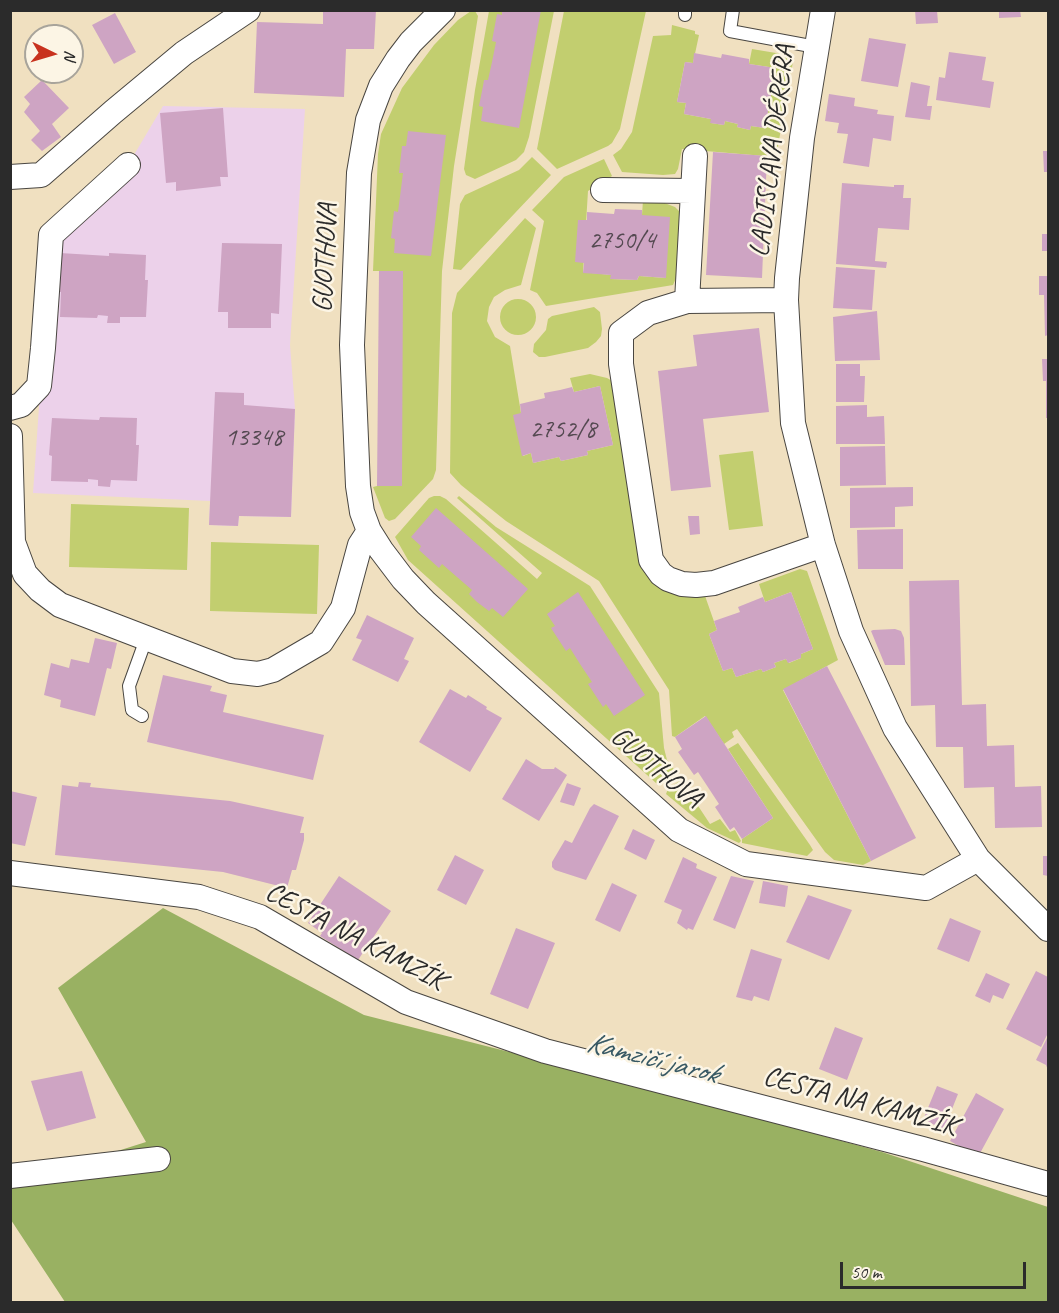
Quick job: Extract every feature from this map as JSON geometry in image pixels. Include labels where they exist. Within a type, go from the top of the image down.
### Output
[{"type":"street","points":[[10,177],[41,175],[184,53],[248,10]]},
{"type":"street","name":"GUOTHOVA","points":[[443,10],[411,42],[381,86],[368,120],[359,173],[352,345],[358,486],[362,512],[369,531],[393,566],[426,603],[679,830],[746,864],[926,888],[978,859]]},
{"type":"street","name":"LADISLAVA DÉRERA","points":[[823,10],[802,138],[787,278],[786,300],[793,423],[823,545],[851,631],[896,728],[978,859],[1048,930]]},
{"type":"street","points":[[687,301],[695,156]]},
{"type":"street","points":[[10,408],[21,405],[39,386],[44,348],[51,235],[128,165]]},
{"type":"street","points":[[603,190],[692,191]]},
{"type":"street","name":"LADISLAVA DÉRERA","points":[[786,300],[687,301],[648,314],[621,333],[621,364],[651,560],[668,579],[682,584],[714,584],[823,545]]},
{"type":"street","points":[[10,436],[13,542],[25,574],[40,590],[60,605],[232,671],[258,674],[273,670],[321,642],[343,608],[360,545],[369,531]]},
{"type":"street","name":"CESTA NA KAMZÍK","points":[[10,873],[199,897],[260,917],[406,1002],[545,1051],[923,1149],[1048,1184]]},
{"type":"street","points":[[10,1176],[158,1160]]},
{"type":"lane","points":[[733,10],[729,31],[816,47]]},
{"type":"lane","points":[[141,637],[129,686],[132,710],[142,716]]},
{"type":"shaded area","points":[[163,106],[305,109],[290,345],[295,409],[291,517],[239,516],[238,526],[209,525],[210,501],[33,493],[51,235],[128,165]]},
{"type":"green space","points":[[471,11],[475,11],[478,16],[454,166],[442,271],[436,470],[433,479],[395,519],[389,521],[385,518],[373,487],[377,486],[403,271],[373,271],[378,154],[381,134],[402,88],[434,45],[458,20]]},
{"type":"green space","points":[[489,11],[554,11],[524,152],[516,160],[475,179],[466,175],[464,169]]},
{"type":"green space","points":[[564,11],[646,11],[620,129],[608,146],[557,169],[537,149]]},
{"type":"green space","points":[[672,25],[695,31],[695,34],[699,35],[693,63],[685,62],[677,102],[686,103],[684,114],[711,119],[711,123],[724,125],[725,121],[750,130],[751,126],[765,128],[776,68],[749,64],[752,49],[794,56],[776,157],[682,149],[675,174],[622,172],[613,155],[621,149],[632,132],[653,36],[671,35]]},
{"type":"green space","points":[[532,157],[551,175],[461,270],[453,269],[460,204],[465,195],[519,170]]},
{"type":"green space","points":[[604,159],[612,176],[588,191],[583,272],[611,275],[611,279],[637,280],[639,276],[666,278],[642,215],[643,200],[662,202],[675,207],[681,213],[677,276],[673,285],[546,306],[537,293],[530,290],[544,221],[532,210],[564,177]]},
{"type":"green space","points":[[525,218],[536,228],[521,285],[505,290],[494,297],[489,307],[487,321],[495,337],[510,346],[521,413],[523,456],[531,453],[533,463],[559,457],[561,461],[588,455],[587,451],[613,445],[600,386],[574,392],[570,378],[590,374],[614,382],[645,560],[704,593],[717,630],[709,634],[723,671],[732,668],[736,677],[761,669],[763,672],[776,667],[774,663],[786,659],[789,663],[813,649],[791,592],[765,602],[759,584],[800,569],[807,571],[838,660],[783,690],[871,861],[863,865],[834,860],[825,852],[737,729],[732,732],[734,737],[724,744],[705,716],[675,737],[672,736],[669,690],[599,581],[506,521],[461,485],[450,473],[452,313],[457,293]]},
{"type":"green space","points":[[518,299],[530,305],[536,317],[530,329],[518,335],[506,329],[500,317],[506,305]]},
{"type":"green space","points":[[594,307],[600,312],[601,336],[588,348],[545,357],[539,357],[533,352],[534,344],[546,330],[548,319],[552,316]]},
{"type":"green space","points":[[753,451],[763,526],[729,530],[719,455]]},
{"type":"green space","points":[[434,496],[446,499],[537,579],[542,573],[457,498],[459,496],[496,527],[590,586],[659,693],[664,748],[667,760],[676,772],[660,784],[656,783],[408,560],[395,537],[429,498]]},
{"type":"green space","points":[[71,504],[189,508],[187,570],[69,567]]},
{"type":"green space","points":[[211,542],[319,545],[317,614],[210,611]]},
{"type":"green space","points":[[738,743],[810,845],[813,850],[807,856],[742,843],[742,839],[773,818],[728,749]]},
{"type":"green space","points":[[681,780],[710,824],[720,819],[730,832],[735,830],[741,841],[739,843],[707,828],[666,794],[668,789]]},
{"type":"green space","points":[[163,908],[364,1015],[596,1074],[882,1152],[1048,1207],[1048,1302],[65,1302],[11,1220],[10,1185],[146,1142],[58,988]]},
{"type":"building","points":[[323,10],[376,10],[374,49],[346,49],[344,97],[254,93],[257,22],[323,24]]},
{"type":"building","points":[[502,10],[541,10],[519,128],[481,121],[483,107],[479,106],[484,80],[488,80],[496,42],[492,41],[497,14],[502,15]]},
{"type":"building","points":[[915,10],[937,10],[938,23],[916,24]]},
{"type":"building","points":[[999,10],[1020,10],[1021,17],[999,18]]},
{"type":"building","points":[[115,13],[136,52],[114,64],[92,25]]},
{"type":"building","points":[[869,38],[906,44],[898,87],[861,81]]},
{"type":"building","points":[[949,52],[986,57],[982,80],[994,82],[990,108],[936,100],[939,77],[945,78]]},
{"type":"building","points":[[694,53],[721,58],[722,54],[749,59],[749,64],[776,68],[765,128],[751,126],[750,130],[737,127],[738,124],[725,121],[724,125],[710,123],[711,119],[684,114],[686,103],[677,102],[685,62],[693,63]]},
{"type":"building","points":[[911,82],[930,86],[927,106],[932,106],[930,120],[905,117]]},
{"type":"building","points":[[38,84],[46,84],[69,108],[52,124],[61,137],[42,151],[31,140],[40,131],[24,112],[30,104],[24,97]]},
{"type":"building","points":[[829,94],[855,98],[854,106],[878,110],[877,114],[894,116],[891,141],[873,138],[869,167],[843,163],[848,134],[837,133],[839,123],[825,121]]},
{"type":"building","points":[[223,108],[228,177],[220,177],[221,186],[176,191],[176,182],[166,183],[160,113]]},
{"type":"building","points":[[408,131],[446,135],[431,256],[394,253],[395,239],[391,238],[394,211],[398,212],[403,173],[399,173],[402,146],[406,146]]},
{"type":"building","points":[[1043,151],[1048,151],[1048,172],[1044,172]]},
{"type":"building","points":[[713,152],[767,156],[762,278],[706,275]]},
{"type":"building","points":[[842,183],[894,187],[894,185],[904,185],[903,198],[911,198],[909,230],[878,228],[875,261],[887,262],[886,268],[836,264]]},
{"type":"building","points":[[615,209],[642,210],[642,215],[670,217],[666,278],[639,276],[637,280],[610,279],[611,275],[583,273],[584,263],[575,262],[578,220],[587,220],[587,212],[614,214]]},
{"type":"building","points":[[1042,234],[1048,234],[1048,251],[1042,251]]},
{"type":"building","points":[[222,243],[282,244],[279,314],[271,313],[271,328],[228,328],[228,312],[218,312]]},
{"type":"building","points":[[60,253],[109,256],[109,253],[146,255],[145,280],[148,280],[146,317],[120,317],[120,323],[107,323],[108,316],[60,317],[61,292],[57,292]]},
{"type":"building","points":[[836,267],[875,270],[872,310],[833,308]]},
{"type":"building","points":[[379,271],[403,271],[402,486],[377,486]]},
{"type":"building","points":[[1039,276],[1048,276],[1048,335],[1045,336],[1044,295],[1039,295]]},
{"type":"building","points":[[877,311],[880,360],[835,361],[833,317]]},
{"type":"building","points":[[759,328],[769,412],[703,419],[711,487],[671,491],[658,371],[697,366],[693,335]]},
{"type":"building","points":[[1042,359],[1048,359],[1048,418],[1046,418],[1046,381],[1043,381]]},
{"type":"building","points":[[836,364],[860,364],[860,376],[865,376],[864,402],[836,402]]},
{"type":"building","points":[[600,386],[613,445],[587,451],[588,455],[561,461],[559,457],[533,463],[531,453],[522,456],[513,415],[521,413],[520,404],[545,398],[544,393],[572,387],[574,392]]},
{"type":"building","points":[[215,392],[244,393],[244,405],[295,409],[291,517],[239,516],[238,526],[209,525]]},
{"type":"building","points":[[867,405],[867,417],[884,416],[885,444],[836,444],[836,406]]},
{"type":"building","points":[[100,417],[137,418],[136,445],[139,445],[137,481],[111,480],[110,487],[98,486],[98,480],[51,481],[52,456],[49,455],[52,418],[99,420]]},
{"type":"building","points":[[885,446],[886,485],[840,486],[840,447]]},
{"type":"building","points":[[913,487],[913,506],[895,507],[895,527],[850,528],[850,488]]},
{"type":"building","points":[[436,508],[528,589],[503,617],[492,608],[489,611],[477,602],[469,594],[472,590],[442,564],[439,568],[419,550],[421,546],[411,537]]},
{"type":"building","points":[[688,516],[699,516],[700,534],[690,535]]},
{"type":"building","points":[[903,529],[903,569],[858,569],[857,530]]},
{"type":"building","points":[[959,580],[962,705],[986,704],[987,746],[1014,745],[1015,787],[1041,786],[1042,827],[995,828],[994,787],[964,788],[963,747],[936,747],[935,705],[911,706],[909,581]]},
{"type":"building","points":[[578,592],[645,695],[614,716],[606,704],[603,707],[588,684],[592,682],[570,648],[566,651],[551,628],[555,626],[547,614]]},
{"type":"building","points":[[791,592],[813,649],[801,654],[801,658],[788,663],[786,659],[774,663],[776,667],[763,672],[761,669],[736,677],[732,668],[723,671],[709,634],[717,630],[714,621],[740,612],[738,607],[763,597],[765,602]]},
{"type":"building","points":[[367,615],[414,638],[404,659],[409,661],[398,682],[352,660],[362,640],[356,638]]},
{"type":"building","points":[[895,629],[901,631],[904,638],[905,665],[885,665],[871,631]]},
{"type":"building","points":[[95,638],[117,643],[111,669],[107,668],[95,716],[60,707],[61,700],[44,695],[51,663],[69,668],[71,659],[89,663]]},
{"type":"building","points":[[827,666],[916,838],[871,861],[783,689]]},
{"type":"building","points":[[163,675],[212,686],[210,691],[227,695],[223,712],[324,735],[313,780],[147,742]]},
{"type":"building","points":[[450,689],[466,698],[468,695],[502,718],[470,772],[419,742]]},
{"type":"building","points":[[706,716],[773,818],[742,839],[734,827],[730,830],[715,807],[719,804],[698,772],[694,775],[678,752],[682,749],[675,737]]},
{"type":"building","points":[[526,759],[542,769],[554,769],[555,767],[567,775],[539,821],[502,799]]},
{"type":"building","points":[[79,782],[91,783],[90,787],[230,801],[304,817],[300,833],[304,833],[304,840],[296,870],[292,870],[287,888],[223,872],[55,855],[62,785],[78,787]]},
{"type":"building","points":[[567,783],[581,788],[574,806],[560,802]]},
{"type":"building","points":[[10,791],[37,797],[25,846],[10,843]]},
{"type":"building","points":[[594,804],[619,816],[586,880],[555,870],[552,862],[565,840],[572,843]]},
{"type":"building","points":[[633,829],[655,840],[646,860],[624,849]]},
{"type":"building","points":[[455,855],[484,870],[466,905],[437,890]]},
{"type":"building","points":[[1043,856],[1048,856],[1048,876],[1043,875]]},
{"type":"building","points":[[683,857],[697,864],[696,868],[717,877],[693,930],[688,928],[687,930],[677,923],[682,910],[664,902]]},
{"type":"building","points":[[339,876],[391,911],[358,960],[320,936],[322,933],[308,923]]},
{"type":"building","points":[[731,876],[754,881],[735,929],[713,920]]},
{"type":"building","points":[[763,881],[788,886],[785,907],[759,903]]},
{"type":"building","points":[[612,883],[637,895],[620,932],[595,920]]},
{"type":"building","points":[[808,895],[852,910],[829,960],[786,942]]},
{"type":"building","points":[[950,918],[981,931],[969,962],[937,949]]},
{"type":"building","points":[[516,928],[555,943],[528,1009],[490,994]]},
{"type":"building","points":[[751,949],[782,959],[769,1001],[754,996],[752,1001],[736,997]]},
{"type":"building","points":[[1036,971],[1048,977],[1048,1033],[1041,1047],[1006,1029]]},
{"type":"building","points":[[986,973],[1010,984],[1003,999],[993,995],[990,1003],[975,996]]},
{"type":"building","points":[[835,1027],[863,1038],[847,1080],[819,1069]]},
{"type":"building","points":[[1048,1036],[1048,1070],[1046,1065],[1036,1060]]},
{"type":"building","points":[[82,1071],[96,1118],[47,1131],[31,1081]]},
{"type":"building","points":[[937,1086],[958,1094],[944,1129],[923,1120]]},
{"type":"building","points":[[976,1093],[1004,1109],[978,1157],[950,1141]]},
{"type":"water label","name":"Kamzičí jarok","points":[[652,1059]]}]
